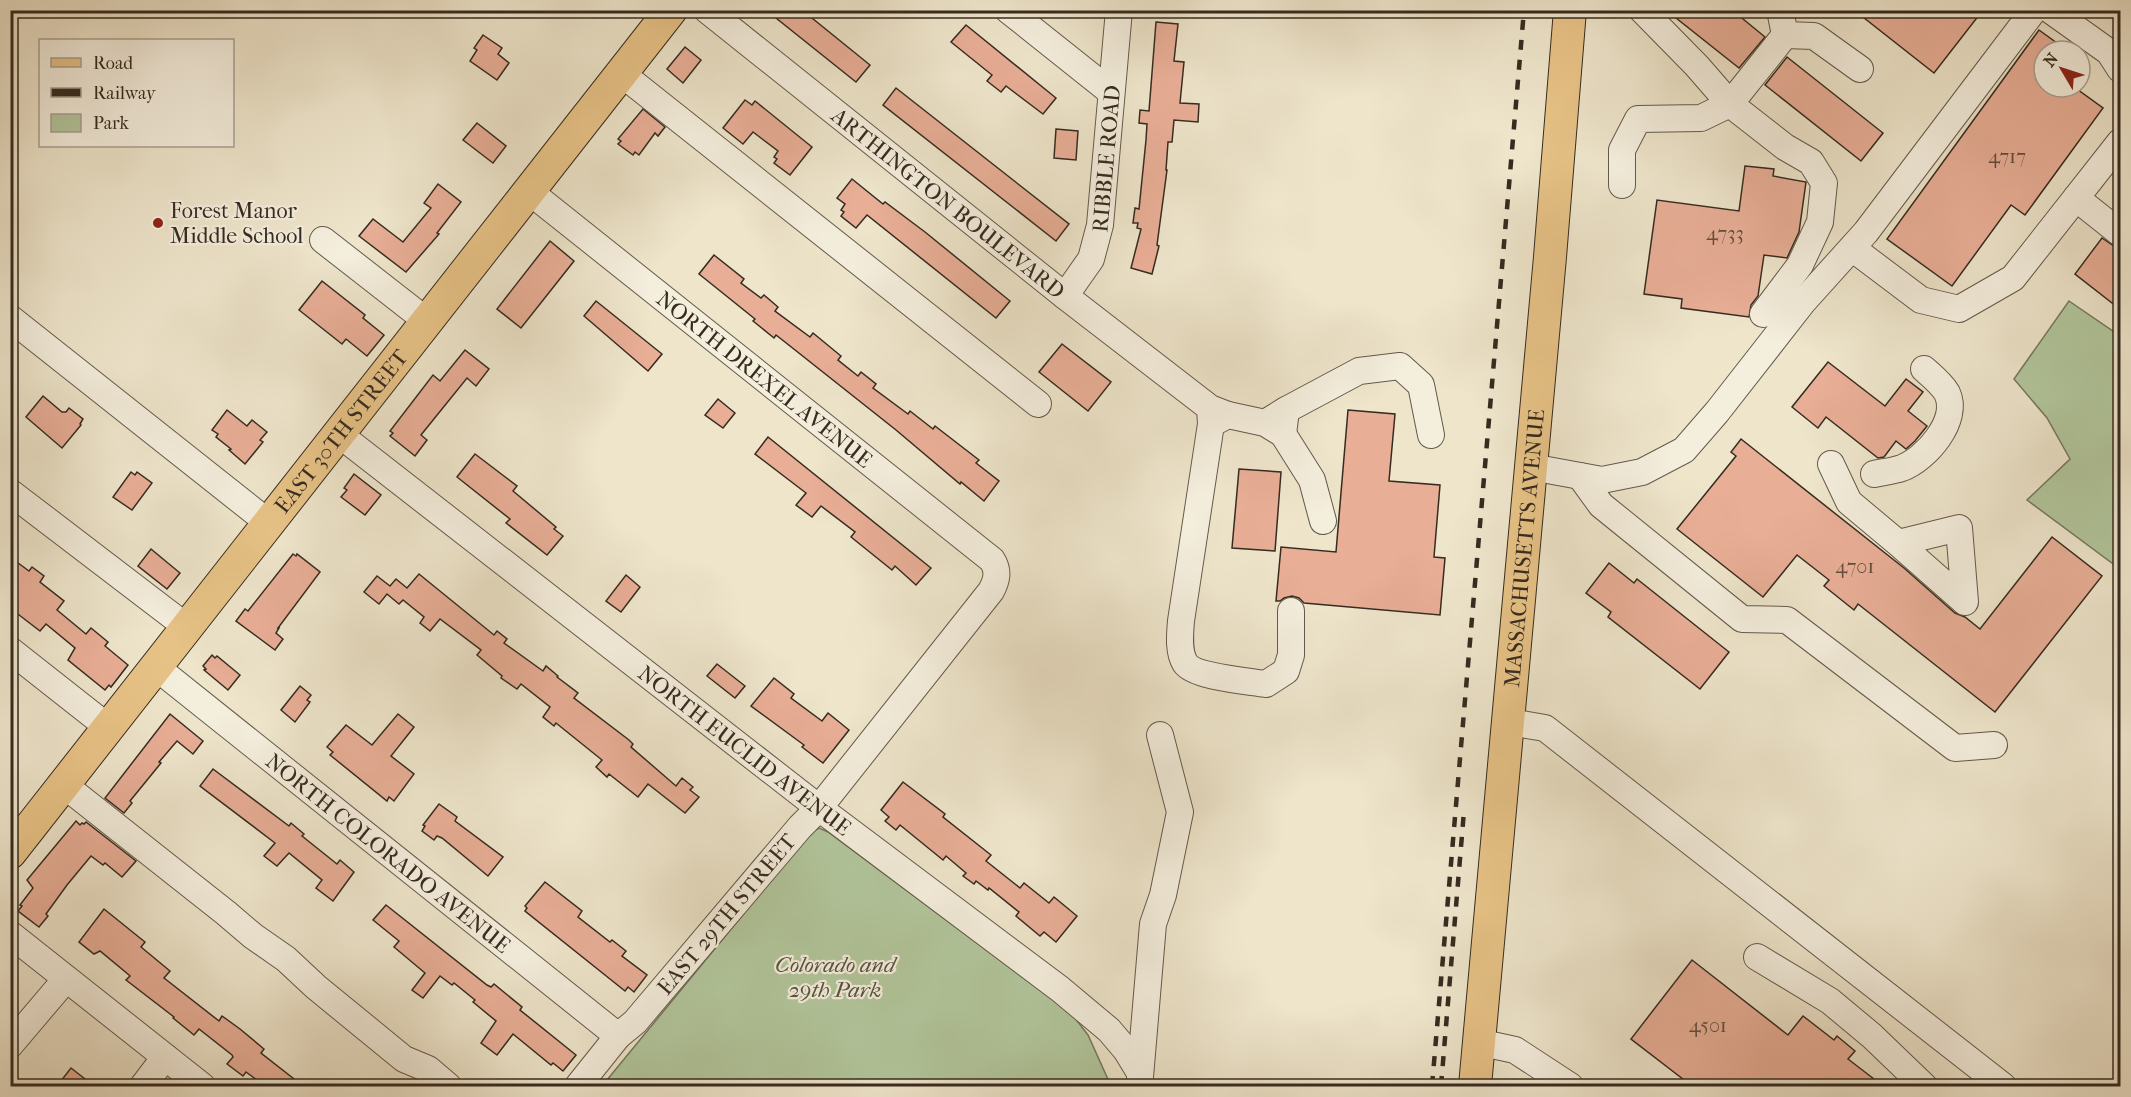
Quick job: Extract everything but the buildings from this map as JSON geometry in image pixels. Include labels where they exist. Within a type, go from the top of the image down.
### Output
[{"type":"main road","name":"EAST 30TH STREET","points":[[16,836],[64,785],[157,668],[671,10]]},
{"type":"main road","name":"MASSACHUSETTS AVENUE","points":[[1475,1086],[1509,722],[1570,10]]},
{"type":"street","name":"ARTHINGTON BOULEVARD","points":[[707,10],[1216,416]]},
{"type":"street","points":[[1008,10],[1111,92]]},
{"type":"street","name":"RIBBLE ROAD","points":[[1065,296],[1085,269],[1100,225],[1119,10]]},
{"type":"street","points":[[1642,10],[1697,66],[1730,104],[1785,147],[1811,162],[1824,183],[1820,222],[1800,266],[1763,314]]},
{"type":"street","points":[[1531,467],[1602,480],[1642,472],[1684,450],[1717,412],[1803,302],[1866,232],[2034,10]]},
{"type":"street","points":[[2050,10],[2109,52],[2121,69]]},
{"type":"street","points":[[1622,185],[1622,150],[1638,119],[1701,118],[1730,104],[1783,23],[1814,36],[1860,69]]},
{"type":"street","points":[[622,74],[1038,404]]},
{"type":"street","points":[[1852,248],[1921,300],[1959,309],[2013,278],[2121,142]]},
{"type":"street","name":"NORTH DREXEL AVENUE","points":[[530,192],[992,560],[997,568]]},
{"type":"street","points":[[2076,198],[2121,232]]},
{"type":"street","points":[[323,240],[428,322]]},
{"type":"street","points":[[10,318],[270,524]]},
{"type":"street","points":[[1291,611],[1291,655],[1286,671],[1266,684],[1197,672],[1185,664],[1180,644],[1181,621],[1216,416],[1278,422],[1359,371],[1400,366],[1421,385],[1431,435]]},
{"type":"street","points":[[1874,474],[1904,468],[1924,454],[1940,436],[1949,417],[1947,394],[1924,369]]},
{"type":"street","points":[[1278,422],[1312,480],[1323,521]]},
{"type":"street","name":"NORTH EUCLID AVENUE","points":[[340,435],[819,808],[1060,989],[1109,1030],[1126,1050],[1140,1080]]},
{"type":"street","points":[[1831,464],[1849,502],[1898,543]]},
{"type":"street","points":[[1580,476],[1601,505],[1742,619],[1787,620],[1955,748],[1994,745]]},
{"type":"street","points":[[10,492],[188,628]]},
{"type":"street","name":"EAST 29TH STREET","points":[[578,1086],[618,1036],[635,1022],[800,827],[819,808],[992,591],[996,583],[997,568]]},
{"type":"street","points":[[10,650],[109,728]]},
{"type":"street","name":"NORTH COLORADO AVENUE","points":[[157,668],[618,1036]]},
{"type":"street","points":[[1509,722],[1545,728],[2003,1086]]},
{"type":"street","points":[[1140,1080],[1153,924],[1163,895],[1180,812],[1160,735]]},
{"type":"street","points":[[64,785],[253,936],[286,959],[404,1059],[428,1069],[448,1086]]},
{"type":"street","points":[[10,934],[202,1086]]},
{"type":"street","points":[[1757,957],[1830,1001],[1872,1036],[1924,1086]]},
{"type":"street","points":[[10,1045],[66,979]]},
{"type":"street","points":[[1478,1042],[1515,1050],[1570,1086]]},
{"type":"street","points":[[143,1086],[165,1057]]},
{"type":"green space","points":[[2069,301],[2120,336],[2120,569],[2027,500],[2070,459],[2047,418],[2014,379]]},
{"type":"green space","name":"Colorado and 29th Park","points":[[819,828],[828,832],[1071,1013],[1088,1035],[1111,1086],[602,1086],[810,833]]},
{"type":"railway","points":[[1432,1086],[1524,10]]},
{"type":"railway","points":[[1441,1086],[1464,811]]},
{"type":"place","name":"Forest Manor Middle School","points":[[158,223]]}]
